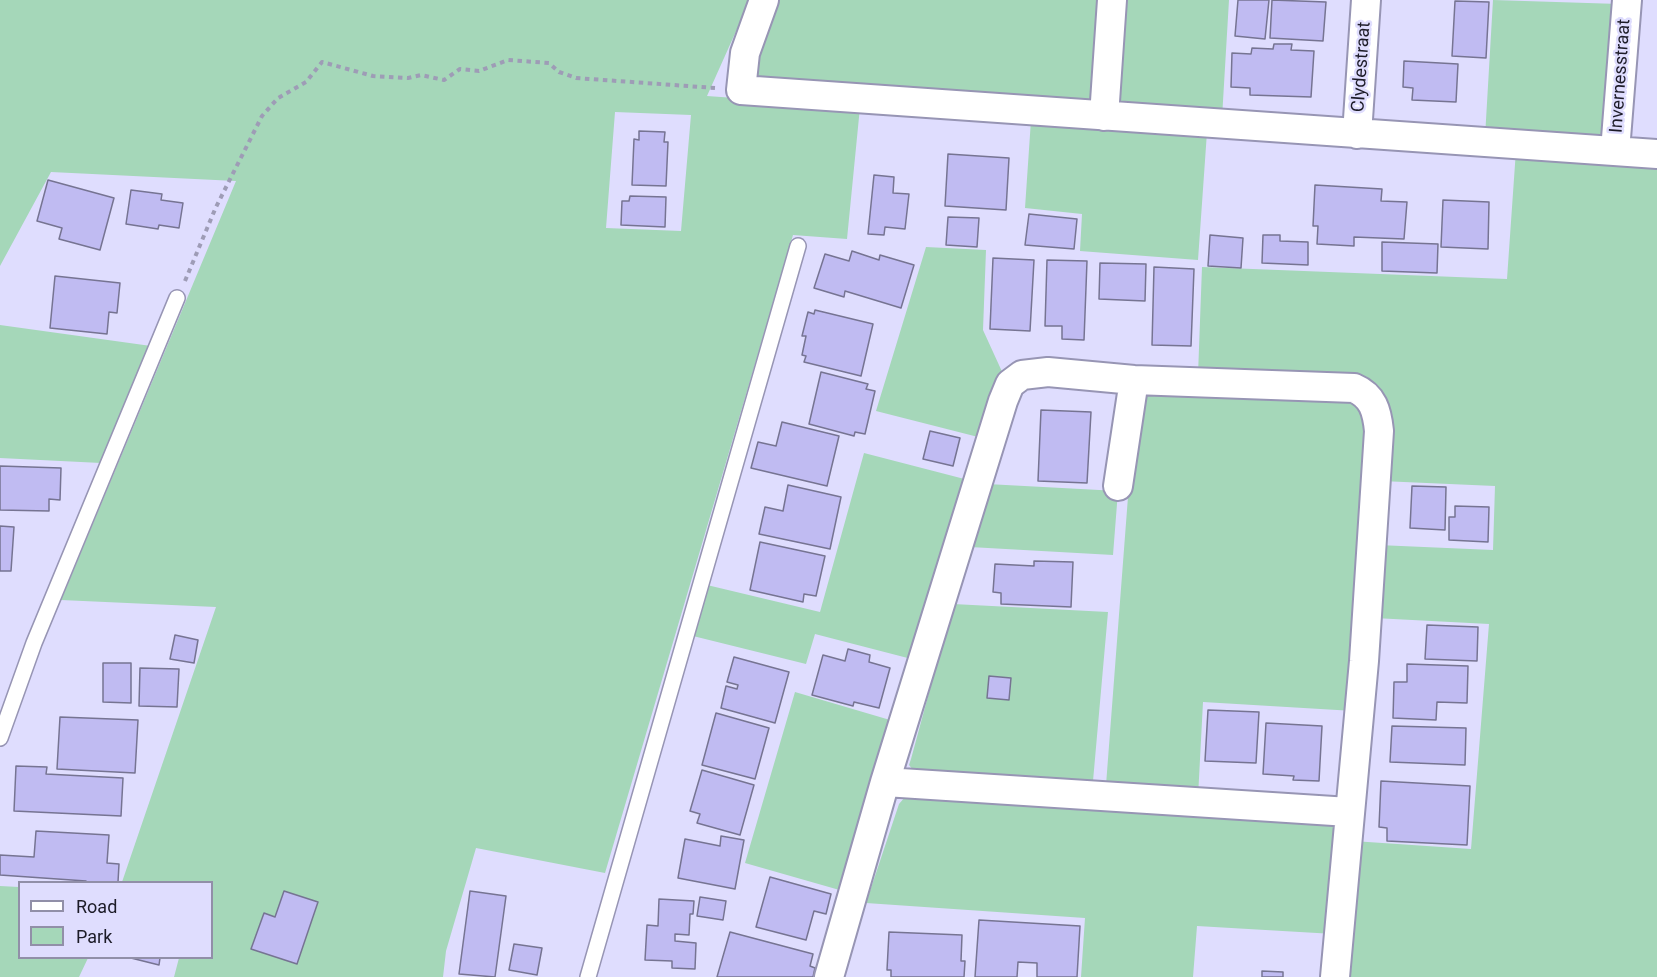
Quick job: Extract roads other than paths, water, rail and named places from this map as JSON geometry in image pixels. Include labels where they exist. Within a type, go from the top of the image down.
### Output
[{"type":"street","points":[[764,0],[745,53],[741,90],[1657,154]]},
{"type":"street","points":[[1104,116],[1112,0]]},
{"type":"street","name":"Clydestraat","points":[[1357,134],[1366,0]]},
{"type":"street","name":"Invernesstraat","points":[[1615,152],[1627,0]]},
{"type":"street","points":[[829,977],[885,782],[999,412],[1010,384],[1022,375],[1048,372],[1134,380],[1354,388],[1365,392],[1372,401],[1377,415],[1378,430],[1364,661],[1335,977]]},
{"type":"street","points":[[1118,486],[1134,380]]},
{"type":"street","points":[[885,782],[1349,812]]},
{"type":"lane","points":[[588,977],[798,246]]},
{"type":"lane","points":[[0,738],[34,643],[177,298]]}]
